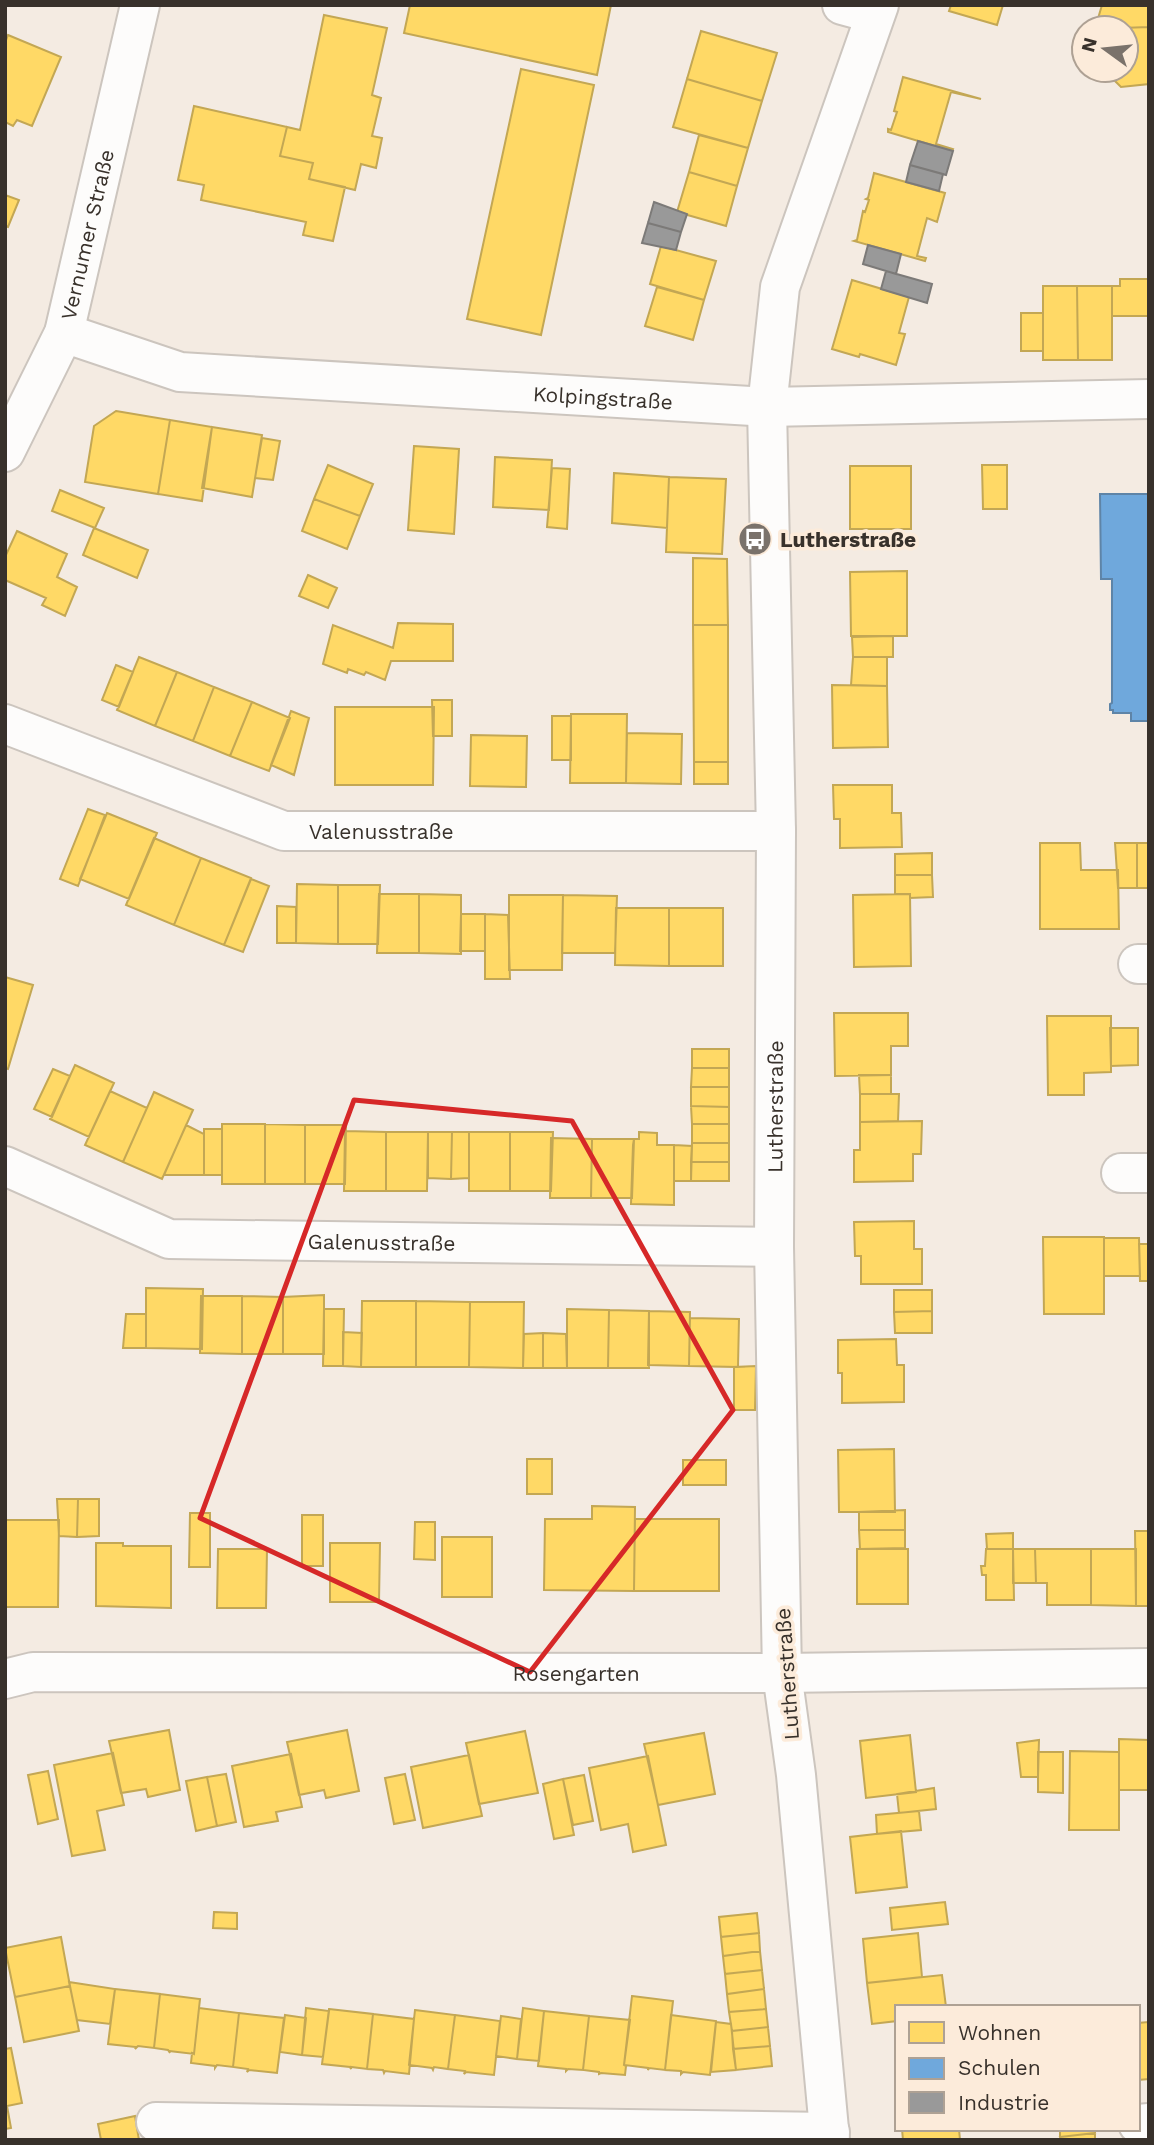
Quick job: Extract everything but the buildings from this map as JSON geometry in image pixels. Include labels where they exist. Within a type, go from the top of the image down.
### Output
[{"type":"street","name":"Vernumer Straße","points":[[5,452],[64,333],[140,5]]},
{"type":"street","name":"Lutherstraße","points":[[830,2136],[796,1775],[782,1673],[774,1247],[776,831],[767,407],[780,287],[865,8]]},
{"type":"street","name":"Kolpingstraße","points":[[64,333],[180,372],[767,407],[1149,399]]},
{"type":"street","name":"Valenusstraße","points":[[5,724],[284,831],[776,831]]},
{"type":"street","name":"Galenusstraße","points":[[5,1166],[169,1239],[774,1247]]},
{"type":"street","name":"Rosengarten","points":[[5,1679],[33,1672],[782,1673],[1149,1668]]},
{"type":"street","points":[[156,2122],[830,2136]]},
{"type":"highlighted area","points":[[354,1100],[572,1121],[733,1410],[530,1672],[200,1518]]},
{"type":"place","name":"Lutherstraße","points":[[755,539]]}]
